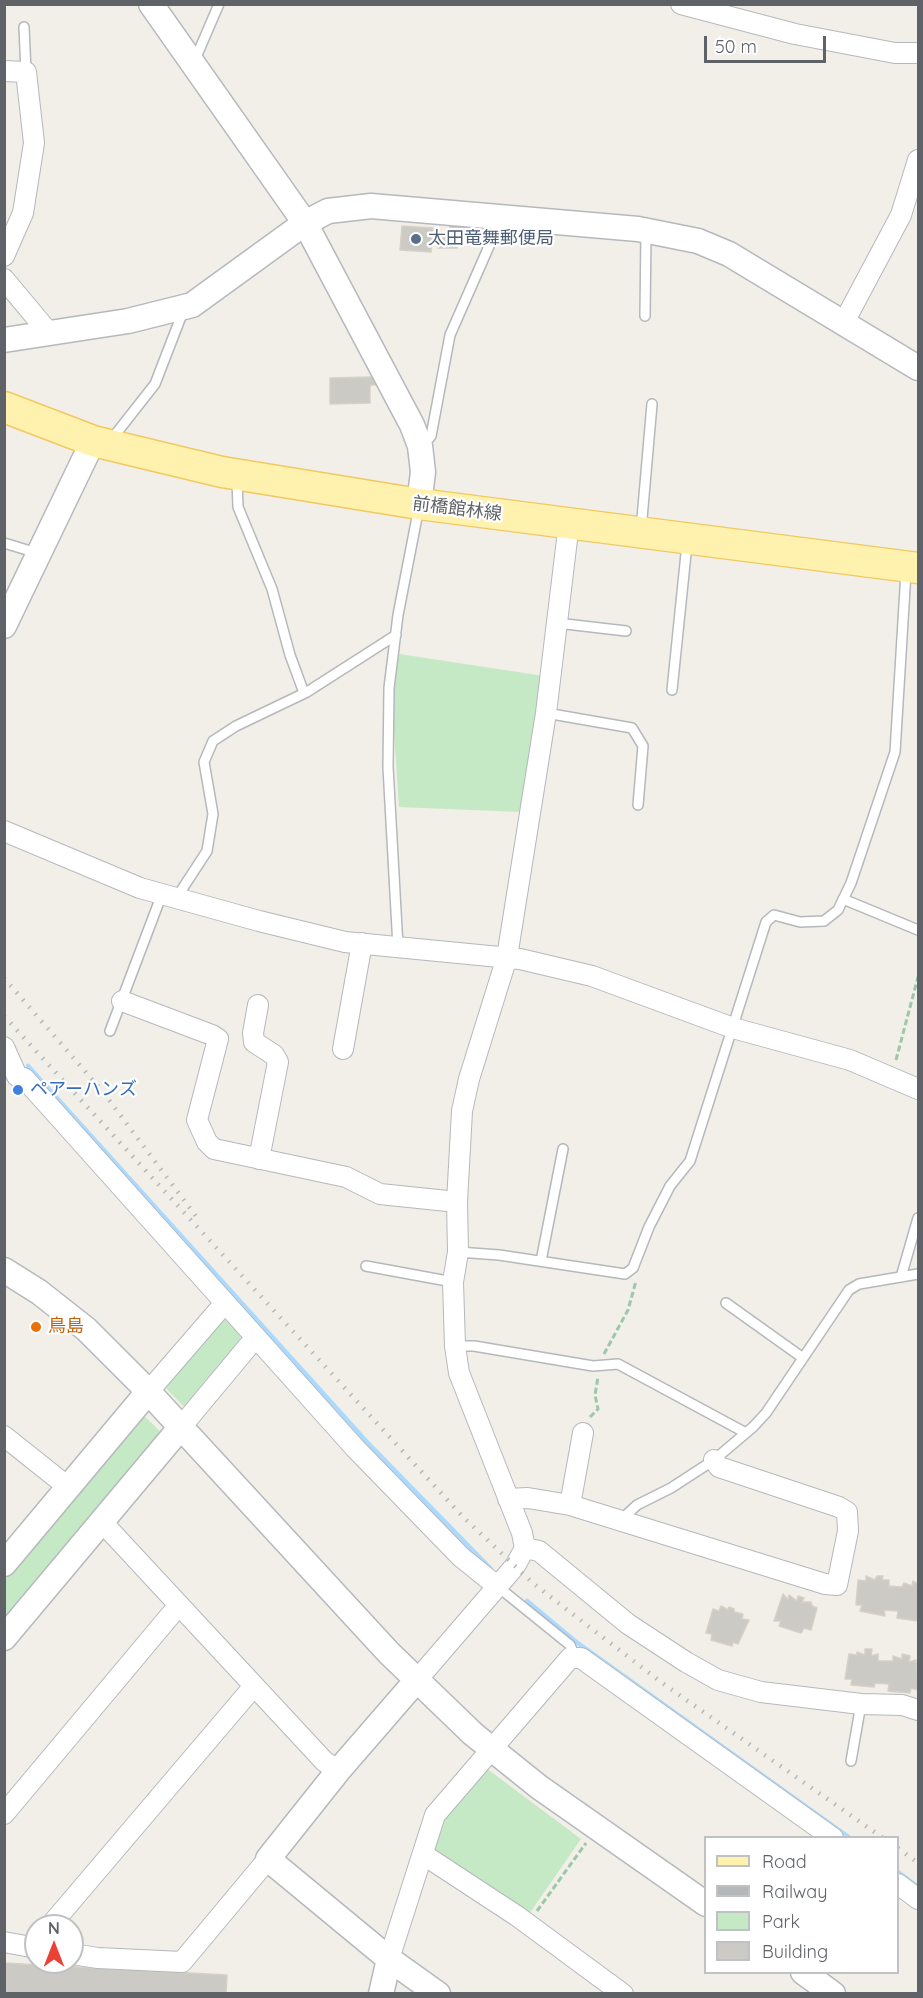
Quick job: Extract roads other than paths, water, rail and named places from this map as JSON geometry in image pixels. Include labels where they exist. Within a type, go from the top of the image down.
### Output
[{"type":"main road","name":"前橋館林線","points":[[4,407],[101,443],[237,475],[419,504],[913,567]]},
{"type":"street","points":[[151,4],[305,223],[412,425],[420,449],[423,472],[419,504]]},
{"type":"street","points":[[681,4],[795,34],[895,53],[918,53]]},
{"type":"street","points":[[4,71],[26,72],[33,159],[23,213],[4,256]]},
{"type":"street","points":[[843,324],[901,215],[918,160]]},
{"type":"street","points":[[4,340],[128,321],[184,308],[208,296],[277,241],[305,223],[328,211],[371,206],[646,230],[690,239],[729,254],[918,368]]},
{"type":"street","points":[[4,279],[49,333]]},
{"type":"street","points":[[5,625],[39,554],[101,443]]},
{"type":"street","points":[[84,1956],[182,1962],[338,1771],[522,1556],[525,1548],[522,1533],[466,1392],[455,1346],[453,1282],[458,1252],[457,1202],[462,1112],[469,1080],[507,957],[546,713],[569,523]]},
{"type":"street","points":[[4,831],[103,875],[259,921],[362,943],[507,957],[592,976],[733,1028],[850,1060],[918,1089]]},
{"type":"street","points":[[343,1049],[362,943]]},
{"type":"street","points":[[122,1001],[213,1035],[218,1039],[197,1120],[207,1142],[214,1149],[346,1177],[380,1194],[457,1202]]},
{"type":"street","points":[[258,1005],[253,1033],[254,1042],[274,1055],[278,1062],[259,1159]]},
{"type":"street","points":[[4,1047],[11,1081],[24,1078],[355,1448],[436,1532],[496,1586]]},
{"type":"street","points":[[4,1270],[39,1292],[86,1329],[181,1427],[416,1681],[491,1749],[538,1787],[704,1903]]},
{"type":"street","points":[[4,1564],[224,1304]]},
{"type":"street","points":[[4,1638],[256,1337]]},
{"type":"street","points":[[570,1505],[583,1433]]},
{"type":"street","points":[[4,1436],[68,1487]]},
{"type":"street","points":[[508,1499],[528,1498],[570,1505],[622,1519],[825,1584],[837,1585],[848,1531],[847,1512],[839,1507],[719,1467],[714,1460]]},
{"type":"street","points":[[102,1522],[324,1761],[338,1771]]},
{"type":"street","points":[[525,1548],[539,1551],[628,1624],[718,1680],[761,1692],[861,1704],[902,1705],[918,1710]]},
{"type":"street","points":[[4,1814],[178,1605]]},
{"type":"street","points":[[381,1994],[389,1959],[424,1855],[427,1834],[435,1815],[566,1661],[575,1657],[581,1658],[830,1836]]},
{"type":"street","points":[[60,1914],[254,1686]]},
{"type":"street","points":[[424,1855],[530,1925],[624,1994]]},
{"type":"street","points":[[268,1859],[389,1959],[438,1994]]},
{"type":"street","points":[[899,1885],[918,1899]]},
{"type":"street","points":[[4,1942],[24,1945]]},
{"type":"street","points":[[806,1974],[833,1994]]},
{"type":"lane","points":[[193,64],[219,4]]},
{"type":"lane","points":[[24,27],[26,72]]},
{"type":"lane","points":[[420,449],[431,436],[450,334],[502,216]]},
{"type":"lane","points":[[645,316],[646,230]]},
{"type":"lane","points":[[101,443],[155,384],[184,308]]},
{"type":"lane","points":[[641,532],[652,404]]},
{"type":"lane","points":[[237,475],[238,507],[272,589],[278,618],[304,693]]},
{"type":"lane","points":[[398,947],[388,766],[389,688],[419,504]]},
{"type":"lane","points":[[672,690],[688,538]]},
{"type":"lane","points":[[4,543],[39,554]]},
{"type":"lane","points":[[458,1252],[541,1261],[625,1274],[633,1268],[648,1227],[670,1186],[690,1161],[766,922],[774,915],[800,922],[824,921],[838,910],[851,883],[895,752],[913,567]]},
{"type":"lane","points":[[557,623],[626,630]]},
{"type":"lane","points":[[110,1030],[170,896],[207,851],[213,814],[204,762],[213,741],[236,726],[304,693],[396,634]]},
{"type":"lane","points":[[546,713],[632,728],[643,746],[638,805]]},
{"type":"lane","points":[[843,899],[918,930]]},
{"type":"lane","points":[[541,1261],[563,1149]]},
{"type":"lane","points":[[901,1277],[918,1218]]},
{"type":"lane","points":[[366,1266],[453,1282]]},
{"type":"lane","points":[[622,1519],[637,1504],[671,1488],[714,1460],[766,1413],[849,1290],[860,1284],[918,1274]]},
{"type":"lane","points":[[726,1303],[803,1358]]},
{"type":"lane","points":[[455,1346],[474,1346],[600,1366],[618,1364],[746,1433]]},
{"type":"lane","points":[[496,1586],[570,1645],[575,1657]]},
{"type":"lane","points":[[851,1761],[861,1704]]},
{"type":"waterway","points":[[28,1066],[367,1442],[491,1569]]},
{"type":"waterway","points":[[527,1601],[575,1641],[847,1836]]},
{"type":"waterway","points":[[899,1873],[918,1887]]},
{"type":"railway","points":[[4,978],[103,1092],[198,1219]]},
{"type":"railway","points":[[4,1016],[463,1517],[534,1584],[665,1685],[880,1836]]},
{"type":"railway","points":[[899,1849],[918,1863]]},
{"type":"place","name":"太田竜舞郵便局","points":[[416,239]]},
{"type":"place","name":"ペアーハンズ","points":[[18,1090]]},
{"type":"place","name":"鳥島","points":[[36,1327]]}]
